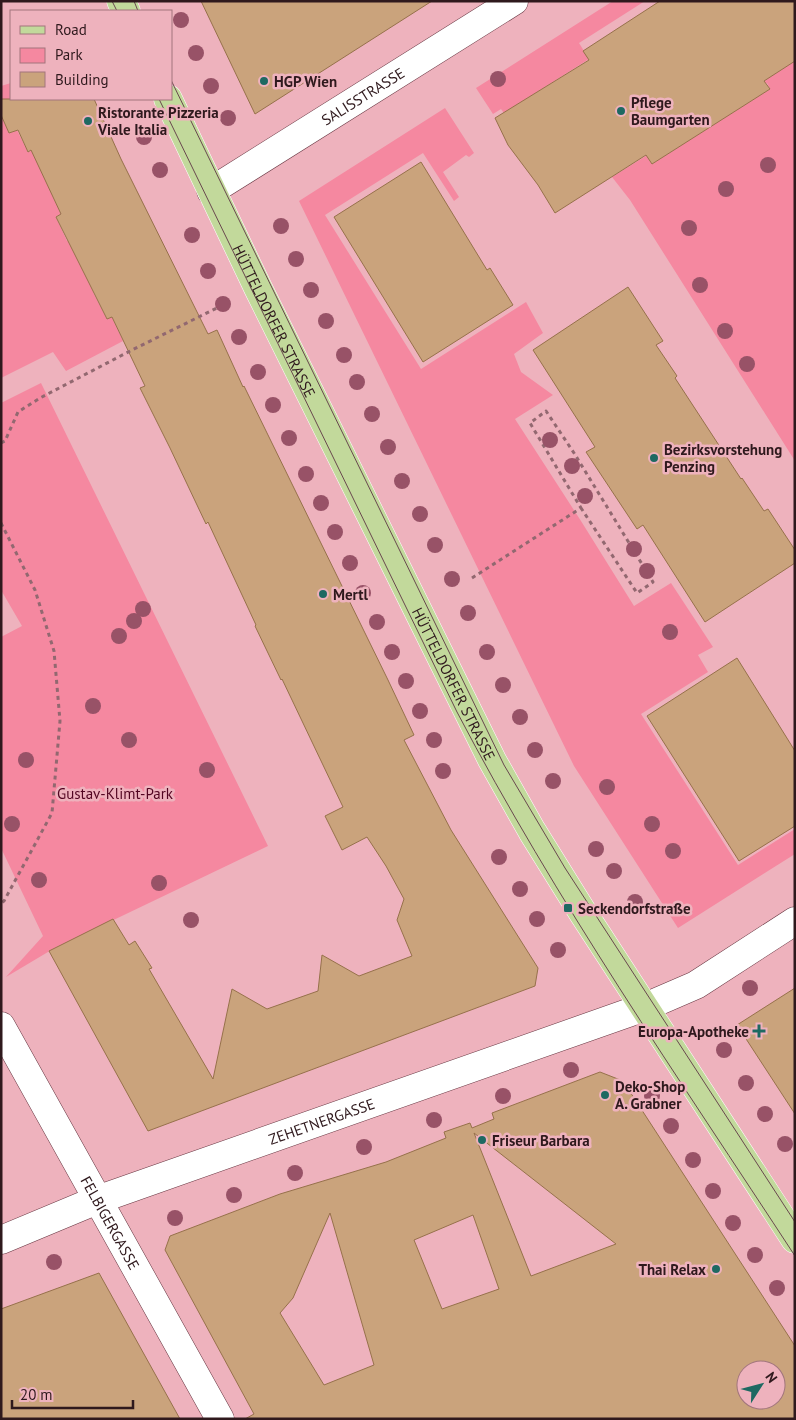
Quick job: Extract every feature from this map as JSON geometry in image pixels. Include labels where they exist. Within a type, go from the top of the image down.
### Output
[{"type":"main road","name":"HÜTTELDORFER STRASSE","points":[[168,100],[258,288],[492,760],[532,831],[795,1239]]},
{"type":"street","name":"SALISSTRASSE","points":[[211,191],[514,1]]},
{"type":"street","points":[[645,1007],[696,985],[795,921]]},
{"type":"street","name":"ZEHETNERGASSE","points":[[1,1240],[97,1200],[645,1007]]},
{"type":"street","name":"FELBIGERGASSE","points":[[1,1026],[220,1419]]},
{"type":"path","points":[[1,443],[4,441],[18,412],[25,407],[141,346],[258,288]]},
{"type":"path","points":[[546,411],[653,582],[637,593],[581,508],[530,423],[546,411]]},
{"type":"path","points":[[472,578],[581,508]]},
{"type":"path","points":[[1,523],[35,590],[54,651],[60,721],[52,813],[4,902],[1,903]]},
{"type":"green space","points":[[613,1],[645,1],[579,43],[589,59],[504,113],[501,109],[493,114],[476,88]]},
{"type":"green space","points":[[795,61],[795,461],[630,200],[612,177],[649,154],[652,164],[770,89],[767,83],[763,86],[762,82]]},
{"type":"green space","points":[[10,83],[10,100],[20,100],[24,108],[2,117],[9,133],[17,130],[28,152],[41,145],[62,189],[52,195],[61,214],[56,217],[67,241],[74,238],[94,294],[107,319],[112,317],[123,341],[66,371],[53,352],[1,378],[1,86]]},
{"type":"green space","points":[[445,108],[474,153],[469,157],[466,155],[443,172],[459,197],[454,201],[423,153],[325,215],[421,369],[526,302],[543,333],[514,354],[521,372],[553,395],[515,419],[634,606],[671,583],[713,647],[698,655],[708,672],[641,714],[738,865],[795,829],[795,854],[678,928],[574,766],[299,201]]},
{"type":"green space","name":"Gustav-Klimt-Park","points":[[41,383],[268,846],[53,949],[6,977],[43,936],[1,848],[1,637],[22,626],[1,590],[1,403]]},
{"type":"building","points":[[201,1],[432,1],[255,114]]},
{"type":"building","name":"Pflege Baumgarten","points":[[660,1],[795,1],[795,61],[764,81],[770,89],[652,164],[646,155],[555,213],[538,185],[508,145],[495,118],[589,60],[583,51]]},
{"type":"building","points":[[1,99],[94,100],[121,159],[208,334],[217,330],[243,387],[388,680],[414,735],[404,740],[451,830],[538,968],[535,986],[148,1131],[49,951],[113,919],[129,945],[135,941],[152,968],[149,969],[213,1079],[232,989],[267,1009],[318,991],[322,955],[359,976],[412,956],[397,920],[404,899],[367,837],[342,850],[325,816],[343,807],[255,626],[208,522],[206,524],[140,388],[145,386],[112,317],[107,319],[56,217],[61,214],[31,150],[28,152],[18,130],[9,133],[1,115]]},
{"type":"building","points":[[421,162],[487,270],[490,268],[513,305],[423,362],[334,217]]},
{"type":"building","name":"Bezirksvorstehung Penzing","points":[[628,287],[663,341],[656,345],[677,376],[675,378],[741,479],[764,511],[768,509],[795,550],[795,563],[705,622],[643,525],[637,529],[586,452],[595,447],[533,350]]},
{"type":"building","points":[[737,658],[795,751],[795,826],[739,861],[647,716]]},
{"type":"building","points":[[795,988],[795,1114],[737,1025]]},
{"type":"building","points":[[600,1072],[623,1081],[795,1346],[795,1419],[245,1419],[254,1414],[165,1250],[170,1236],[280,1194],[386,1162],[446,1138],[444,1132],[470,1123],[472,1128],[494,1119],[492,1113]],"holes":[[[474,1133],[616,1244],[531,1276]],[[330,1213],[374,1365],[324,1385],[280,1313],[293,1298]],[[473,1215],[499,1289],[442,1309],[414,1240]]]},
{"type":"building","points":[[99,1273],[180,1419],[1,1419],[1,1309]]},
{"type":"tram line","points":[[112,1],[116,10]]},
{"type":"tram line","points":[[134,1],[138,10]]},
{"type":"tram line","points":[[172,82],[504,765],[565,868],[795,1222]]},
{"type":"tram line","points":[[159,100],[457,712],[495,782],[535,852],[619,988],[795,1256]]},
{"type":"place","name":"HGP Wien","points":[[264,81]]},
{"type":"place","name":"Pflege Baumgarten","points":[[621,111]]},
{"type":"place","name":"Ristorante Pizzeria Viale Italia","points":[[88,121]]},
{"type":"place","name":"Bezirksvorstehung Penzing","points":[[654,458]]},
{"type":"place","name":"Mertl","points":[[323,594]]},
{"type":"place","name":"Seckendorfstraße","points":[[568,908]]},
{"type":"place","name":"Europa-Apotheke","points":[[759,1031]]},
{"type":"place","name":"Deko-Shop A. Grabner","points":[[605,1095]]},
{"type":"place","name":"Friseur Barbara","points":[[482,1140]]},
{"type":"place","name":"Thai Relax","points":[[716,1269]]}]
